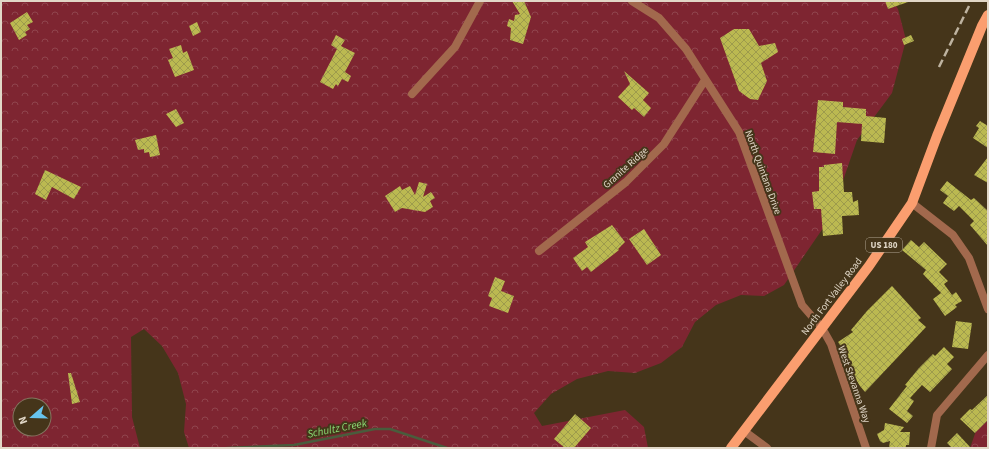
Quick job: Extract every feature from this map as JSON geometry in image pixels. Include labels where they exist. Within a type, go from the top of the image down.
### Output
[{"type":"main road","name":"North Fort Valley Road","points":[[731,448],[869,266],[912,203],[937,136],[982,26],[988,15]]},
{"type":"street","points":[[412,94],[454,47],[480,1]]},
{"type":"street","name":"North Quintana Drive","points":[[632,1],[659,18],[686,49],[739,132],[802,305],[822,328]]},
{"type":"street","name":"Granite Ridge","points":[[539,251],[626,182],[664,144],[705,80]]},
{"type":"street","points":[[912,203],[953,234],[969,258],[988,308]]},
{"type":"street","name":"West Stevanna Way","points":[[822,328],[831,344],[866,448]]},
{"type":"street","points":[[931,448],[937,415],[988,355]]},
{"type":"street","points":[[744,431],[766,448]]},
{"type":"green space","points":[[1,1],[893,1],[898,9],[906,40],[892,93],[857,140],[830,218],[784,285],[764,296],[741,295],[716,305],[695,322],[682,347],[661,363],[635,373],[608,371],[577,379],[551,394],[534,413],[542,426],[625,410],[644,427],[648,448],[189,448],[184,432],[186,404],[178,373],[162,346],[144,329],[131,337],[132,417],[140,448],[1,448]]},
{"type":"green space","points":[[988,420],[988,448],[970,448],[976,431]]},
{"type":"building","points":[[512,1],[524,1],[531,17],[523,44],[510,40],[511,28],[507,26],[509,19],[514,21],[515,15],[520,14]]},
{"type":"building","points":[[885,1],[908,1],[908,2],[888,9]]},
{"type":"building","points":[[27,12],[33,22],[27,25],[30,29],[25,32],[27,35],[19,40],[10,23]]},
{"type":"building","points":[[197,22],[201,32],[193,36],[189,26]]},
{"type":"building","points":[[734,29],[749,29],[759,46],[775,43],[778,52],[761,63],[767,81],[758,100],[750,99],[739,91],[720,38]]},
{"type":"building","points":[[336,35],[345,40],[341,46],[355,53],[345,72],[351,76],[348,82],[342,79],[338,86],[336,84],[333,89],[320,82],[337,49],[331,45]]},
{"type":"building","points":[[911,35],[914,41],[904,45],[902,39]]},
{"type":"building","points":[[181,45],[183,53],[187,51],[194,70],[175,77],[168,60],[173,58],[169,49]]},
{"type":"building","points":[[624,71],[649,93],[643,100],[651,108],[644,117],[634,108],[632,110],[618,97],[630,84]]},
{"type":"building","points":[[818,100],[843,102],[843,107],[866,109],[866,116],[886,118],[884,143],[861,141],[862,124],[837,122],[835,154],[813,152]]},
{"type":"building","points":[[176,109],[184,123],[176,127],[166,114]]},
{"type":"building","points":[[980,121],[988,126],[988,148],[973,138],[979,128],[976,126]]},
{"type":"building","points":[[156,135],[160,155],[150,157],[149,152],[144,153],[144,149],[138,150],[135,140]]},
{"type":"building","points":[[988,157],[988,183],[974,175]]},
{"type":"building","points":[[842,163],[844,192],[852,192],[853,202],[858,200],[859,215],[842,216],[843,234],[823,236],[821,209],[814,209],[812,192],[819,191],[819,167]]},
{"type":"building","points":[[45,170],[81,187],[74,199],[52,187],[46,200],[35,194]]},
{"type":"building","points":[[947,181],[971,200],[974,198],[988,211],[988,246],[970,225],[974,221],[959,206],[954,211],[943,203],[948,196],[940,190]]},
{"type":"building","points":[[419,182],[427,184],[423,197],[431,192],[435,198],[430,201],[433,207],[425,212],[402,208],[395,212],[385,196],[400,186],[402,190],[410,186],[415,195]]},
{"type":"building","points":[[612,225],[625,242],[618,249],[619,250],[591,272],[587,267],[582,271],[573,258],[588,247],[585,242]]},
{"type":"building","points":[[644,229],[661,255],[647,265],[629,239]]},
{"type":"building","points":[[911,240],[919,247],[924,242],[947,264],[939,272],[948,281],[944,284],[952,295],[956,292],[962,301],[955,305],[957,307],[945,316],[933,299],[941,293],[923,274],[926,270],[902,250]]},
{"type":"building","points":[[495,277],[505,281],[501,291],[514,296],[508,313],[489,306],[492,298],[488,296]]},
{"type":"building","points":[[892,286],[921,318],[918,320],[926,327],[865,392],[848,367],[852,364],[838,342],[853,332],[851,330],[867,311]]},
{"type":"building","points":[[956,321],[972,323],[968,349],[952,347]]},
{"type":"building","points":[[944,347],[954,357],[947,364],[952,369],[930,392],[922,385],[910,398],[914,401],[907,411],[913,416],[907,423],[889,409],[907,386],[905,385],[919,368],[933,354],[935,356]]},
{"type":"building","points":[[68,373],[71,373],[80,402],[72,404]]},
{"type":"building","points":[[988,395],[988,420],[975,433],[960,419]]},
{"type":"building","points":[[575,414],[591,428],[574,448],[565,448],[554,439]]},
{"type":"building","points":[[885,423],[904,427],[900,432],[910,432],[909,445],[906,445],[906,448],[889,448],[890,441],[883,443],[880,441],[877,434],[884,430]]},
{"type":"building","points":[[957,433],[971,448],[952,448],[947,443]]},
{"type":"waterway","name":"Schultz Creek","points":[[227,448],[294,445],[375,429],[390,429],[447,448]]},
{"type":"railway","points":[[939,67],[970,4]]}]
